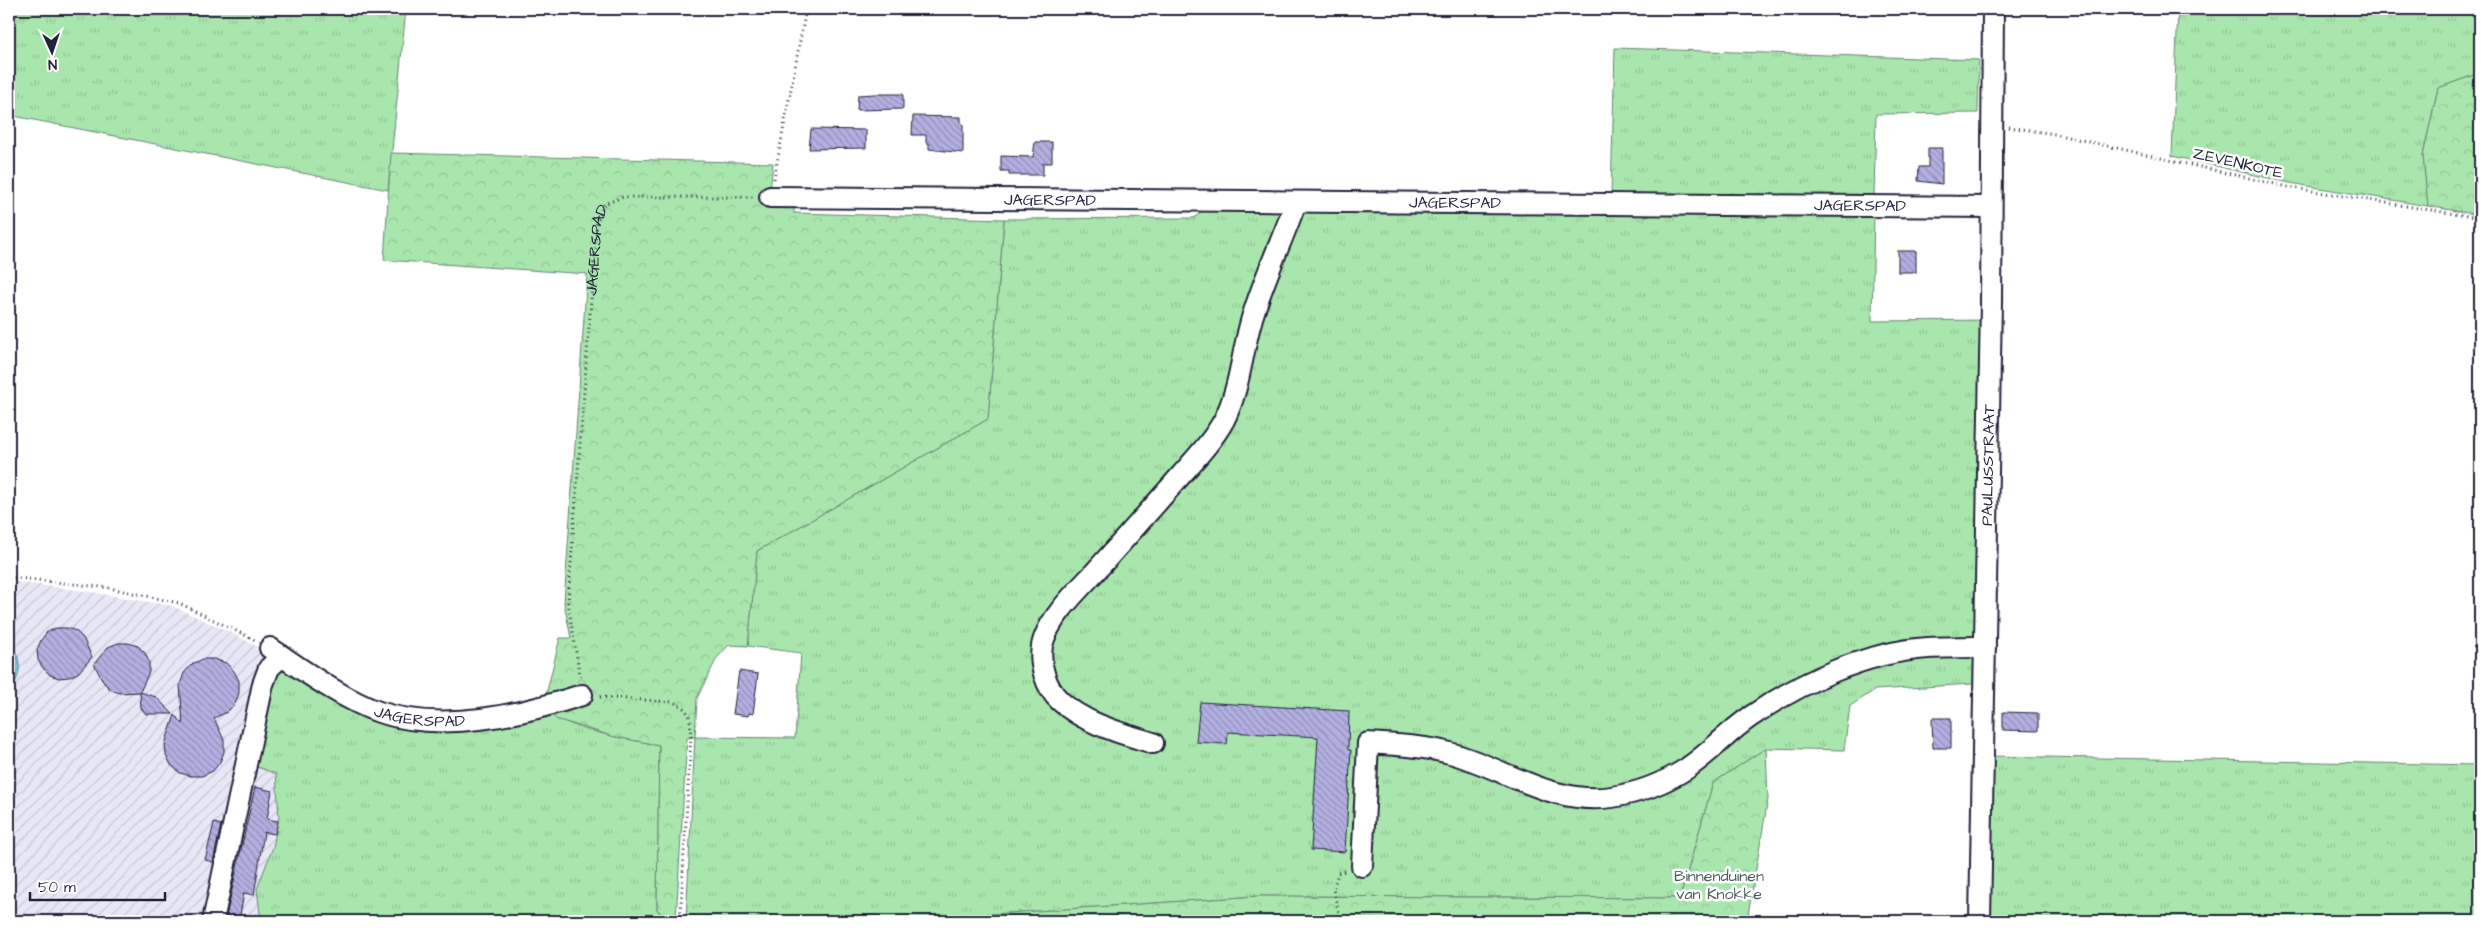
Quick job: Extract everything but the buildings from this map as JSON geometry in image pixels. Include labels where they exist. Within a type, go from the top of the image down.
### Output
[{"type":"street","name":"PAULUSSTRAAT","points":[[1980,921],[1993,9]]},
{"type":"street","name":"JAGERSPAD","points":[[770,197],[1001,202],[1991,206]]},
{"type":"street","points":[[1153,743],[1108,729],[1072,711],[1059,700],[1044,675],[1041,660],[1042,645],[1049,629],[1070,599],[1154,507],[1207,445],[1224,421],[1231,403],[1256,303],[1296,202]]},
{"type":"street","points":[[1362,866],[1368,743],[1420,747],[1452,754],[1542,790],[1566,796],[1588,798],[1611,797],[1635,792],[1663,782],[1687,769],[1750,717],[1794,691],[1842,669],[1865,661],[1927,648],[1985,647]]},
{"type":"street","name":"JAGERSPAD","points":[[276,652],[360,704],[380,712],[408,718],[440,721],[473,720],[545,707],[582,695]]},
{"type":"street","points":[[214,921],[263,684],[276,652]]},
{"type":"path","points":[[770,197],[806,9]]},
{"type":"path","name":"ZEVENKOTE","points":[[1991,126],[2056,134],[2288,187],[2480,218]]},
{"type":"path","name":"JAGERSPAD","points":[[582,695],[568,602],[598,222],[604,204],[623,197],[770,197]]},
{"type":"path","points":[[9,577],[110,588],[179,603],[226,624],[276,652]]},
{"type":"path","points":[[582,695],[673,702],[684,707],[690,716],[691,737],[680,921]]},
{"type":"path","points":[[1341,921],[1333,889],[1338,873],[1362,866]]},
{"type":"shaded area","points":[[9,581],[91,592],[172,606],[230,632],[267,652],[249,764],[276,773],[279,817],[273,847],[257,889],[261,921],[9,921]]},
{"type":"green space","points":[[9,9],[406,9],[388,190],[9,115]]},
{"type":"green space","points":[[2178,9],[2480,9],[2480,73],[2438,88],[2423,155],[2428,206],[2290,183],[2172,156]]},
{"type":"green space","points":[[1615,48],[1979,60],[1978,113],[1876,114],[1874,196],[1611,195]]},
{"type":"green space","points":[[2480,73],[2480,215],[2428,206],[2423,156],[2438,88]]},
{"type":"green space","points":[[391,153],[773,163],[769,201],[794,208],[794,213],[1004,219],[988,419],[757,551],[748,646],[729,645],[717,658],[697,698],[695,737],[687,738],[676,919],[665,919],[657,909],[659,745],[615,737],[556,719],[547,710],[544,703],[560,638],[571,638],[564,603],[587,274],[384,260]]},
{"type":"green space","points":[[1202,211],[1874,211],[1872,321],[1996,320],[1990,679],[1972,684],[1875,690],[1850,706],[1844,750],[1766,748],[1713,783],[1680,898],[1258,896],[890,921],[686,921],[695,737],[795,738],[801,653],[748,646],[757,551],[988,419],[1004,219],[1194,218]]},
{"type":"green space","points":[[285,664],[379,714],[547,710],[557,717],[584,729],[659,745],[657,909],[664,919],[676,919],[676,921],[261,921],[257,889],[273,847],[279,817],[276,774],[249,764],[269,677]]},
{"type":"green space","name":"Binnenduinen van Knokke","points":[[1766,748],[1768,799],[1747,921],[890,921],[1258,896],[1680,898],[1713,783]]},
{"type":"green space","points":[[1988,756],[2480,765],[2480,921],[1986,921]]},
{"type":"water","points":[[9,640],[18,658],[19,671],[17,678],[9,689]]}]
